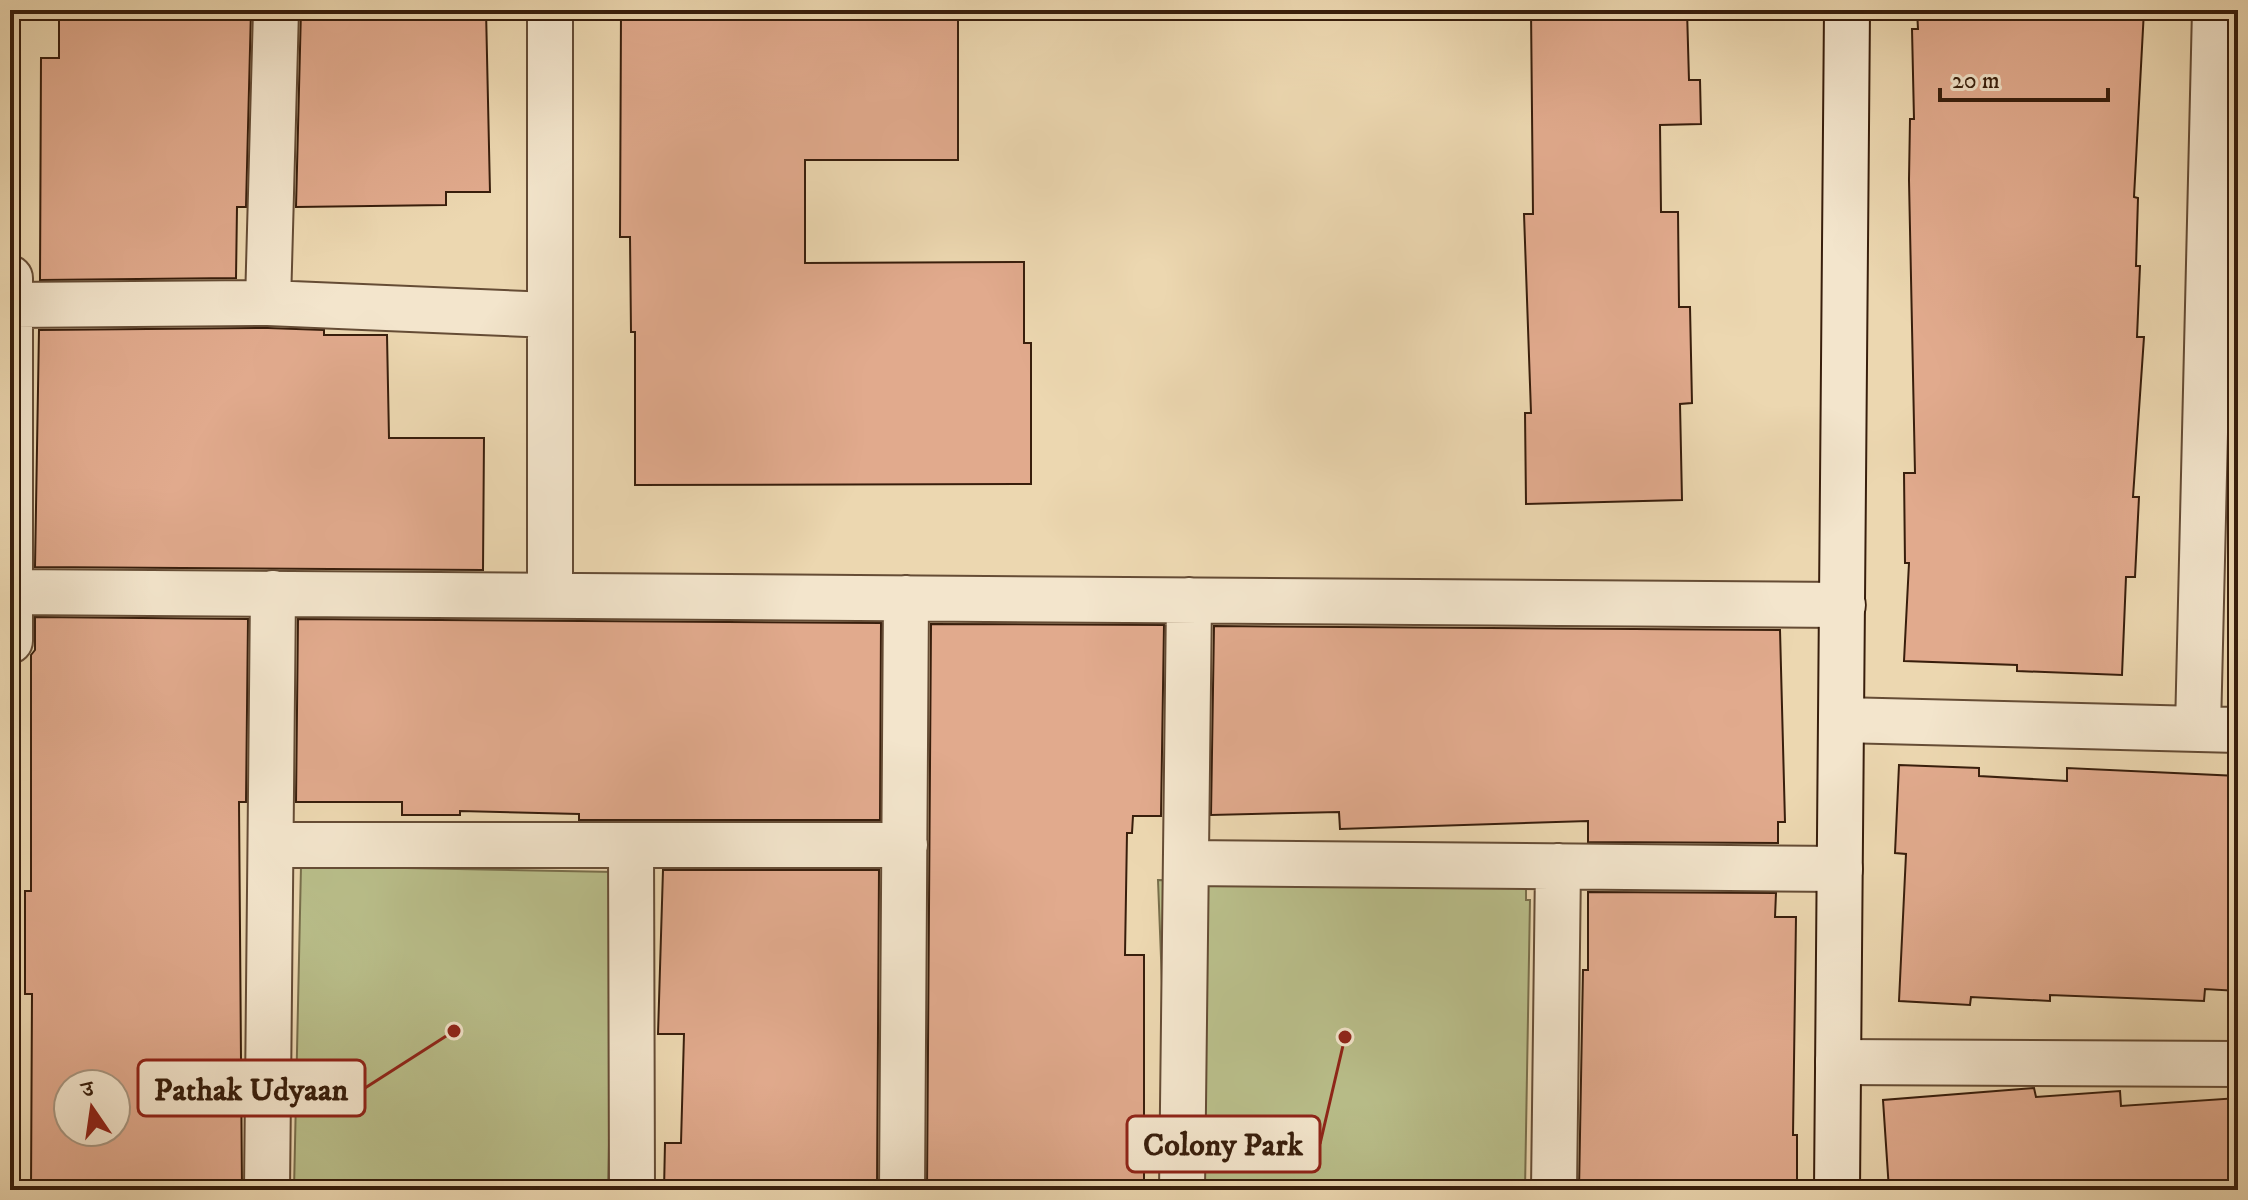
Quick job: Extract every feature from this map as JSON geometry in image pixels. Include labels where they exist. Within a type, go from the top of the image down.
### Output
[{"type":"street","points":[[268,303],[276,10]]},
{"type":"street","points":[[550,10],[550,595]]},
{"type":"street","points":[[1837,1190],[1847,10]]},
{"type":"street","points":[[1841,720],[2218,729],[2215,10]]},
{"type":"street","points":[[10,278],[10,641]]},
{"type":"street","points":[[10,305],[268,303],[550,315]]},
{"type":"street","points":[[10,592],[1843,605]]},
{"type":"street","points":[[267,1190],[273,593]]},
{"type":"street","points":[[902,1190],[906,598]]},
{"type":"street","points":[[1182,1190],[1189,600]]},
{"type":"street","points":[[272,845],[905,845]]},
{"type":"street","points":[[631,845],[632,1190]]},
{"type":"street","points":[[1186,863],[1840,869]]},
{"type":"street","points":[[1554,1190],[1558,866]]},
{"type":"street","points":[[1838,1062],[2238,1064]]},
{"type":"green space","points":[[301,866],[615,872],[608,1190],[294,1190]]},
{"type":"green space","points":[[1158,880],[1526,885],[1526,900],[1530,900],[1525,1190],[1170,1190]]},
{"type":"building","points":[[59,10],[251,10],[246,207],[237,207],[236,278],[40,280],[41,58],[59,58]]},
{"type":"building","points":[[301,10],[486,10],[490,192],[446,192],[446,205],[296,207]]},
{"type":"building","points":[[621,10],[958,10],[958,160],[805,160],[805,263],[1024,262],[1024,343],[1031,343],[1031,484],[635,485],[635,332],[631,332],[630,237],[620,237]]},
{"type":"building","points":[[1531,10],[1687,10],[1689,80],[1700,80],[1701,124],[1660,125],[1661,212],[1678,212],[1679,307],[1690,307],[1692,403],[1680,404],[1682,500],[1526,504],[1525,413],[1531,413],[1524,214],[1533,214]]},
{"type":"building","points":[[1917,10],[2144,10],[2134,197],[2138,198],[2136,266],[2140,266],[2137,337],[2144,337],[2133,497],[2139,497],[2135,577],[2126,577],[2122,675],[2017,671],[2017,665],[1904,661],[1909,563],[1905,563],[1904,473],[1915,473],[1909,180],[1910,119],[1914,119],[1912,29],[1918,29]]},
{"type":"building","points":[[39,330],[324,330],[324,335],[387,335],[389,438],[484,438],[483,570],[35,567]]},
{"type":"building","points":[[35,617],[248,619],[246,802],[239,802],[242,1190],[31,1190],[32,994],[25,994],[25,891],[31,891],[31,655],[35,650]]},
{"type":"building","points":[[298,619],[881,623],[880,820],[579,820],[579,814],[460,811],[460,815],[402,815],[402,802],[296,802]]},
{"type":"building","points":[[931,624],[1164,625],[1161,816],[1133,816],[1132,833],[1127,833],[1125,955],[1144,955],[1144,1190],[927,1190]]},
{"type":"building","points":[[1214,626],[1780,630],[1785,822],[1778,822],[1778,843],[1588,842],[1588,821],[1340,829],[1339,812],[1211,815]]},
{"type":"building","points":[[1899,765],[1979,768],[1979,776],[2067,781],[2067,768],[2238,776],[2238,991],[2205,989],[2204,1001],[2050,995],[2050,1001],[1971,997],[1970,1005],[1899,1001],[1906,854],[1895,853]]},
{"type":"building","points":[[663,870],[879,870],[877,1190],[664,1190],[665,1143],[681,1143],[684,1034],[658,1034]]},
{"type":"building","points":[[1588,892],[1776,893],[1775,917],[1796,917],[1793,1135],[1797,1135],[1797,1190],[1579,1190],[1583,970],[1588,970]]},
{"type":"building","points":[[2034,1088],[2036,1097],[2120,1091],[2121,1106],[2238,1098],[2238,1190],[1889,1190],[1883,1100]]},
{"type":"place","name":"Pathak Udyaan","points":[[454,1031]]},
{"type":"place","name":"Colony Park","points":[[1345,1037]]}]
